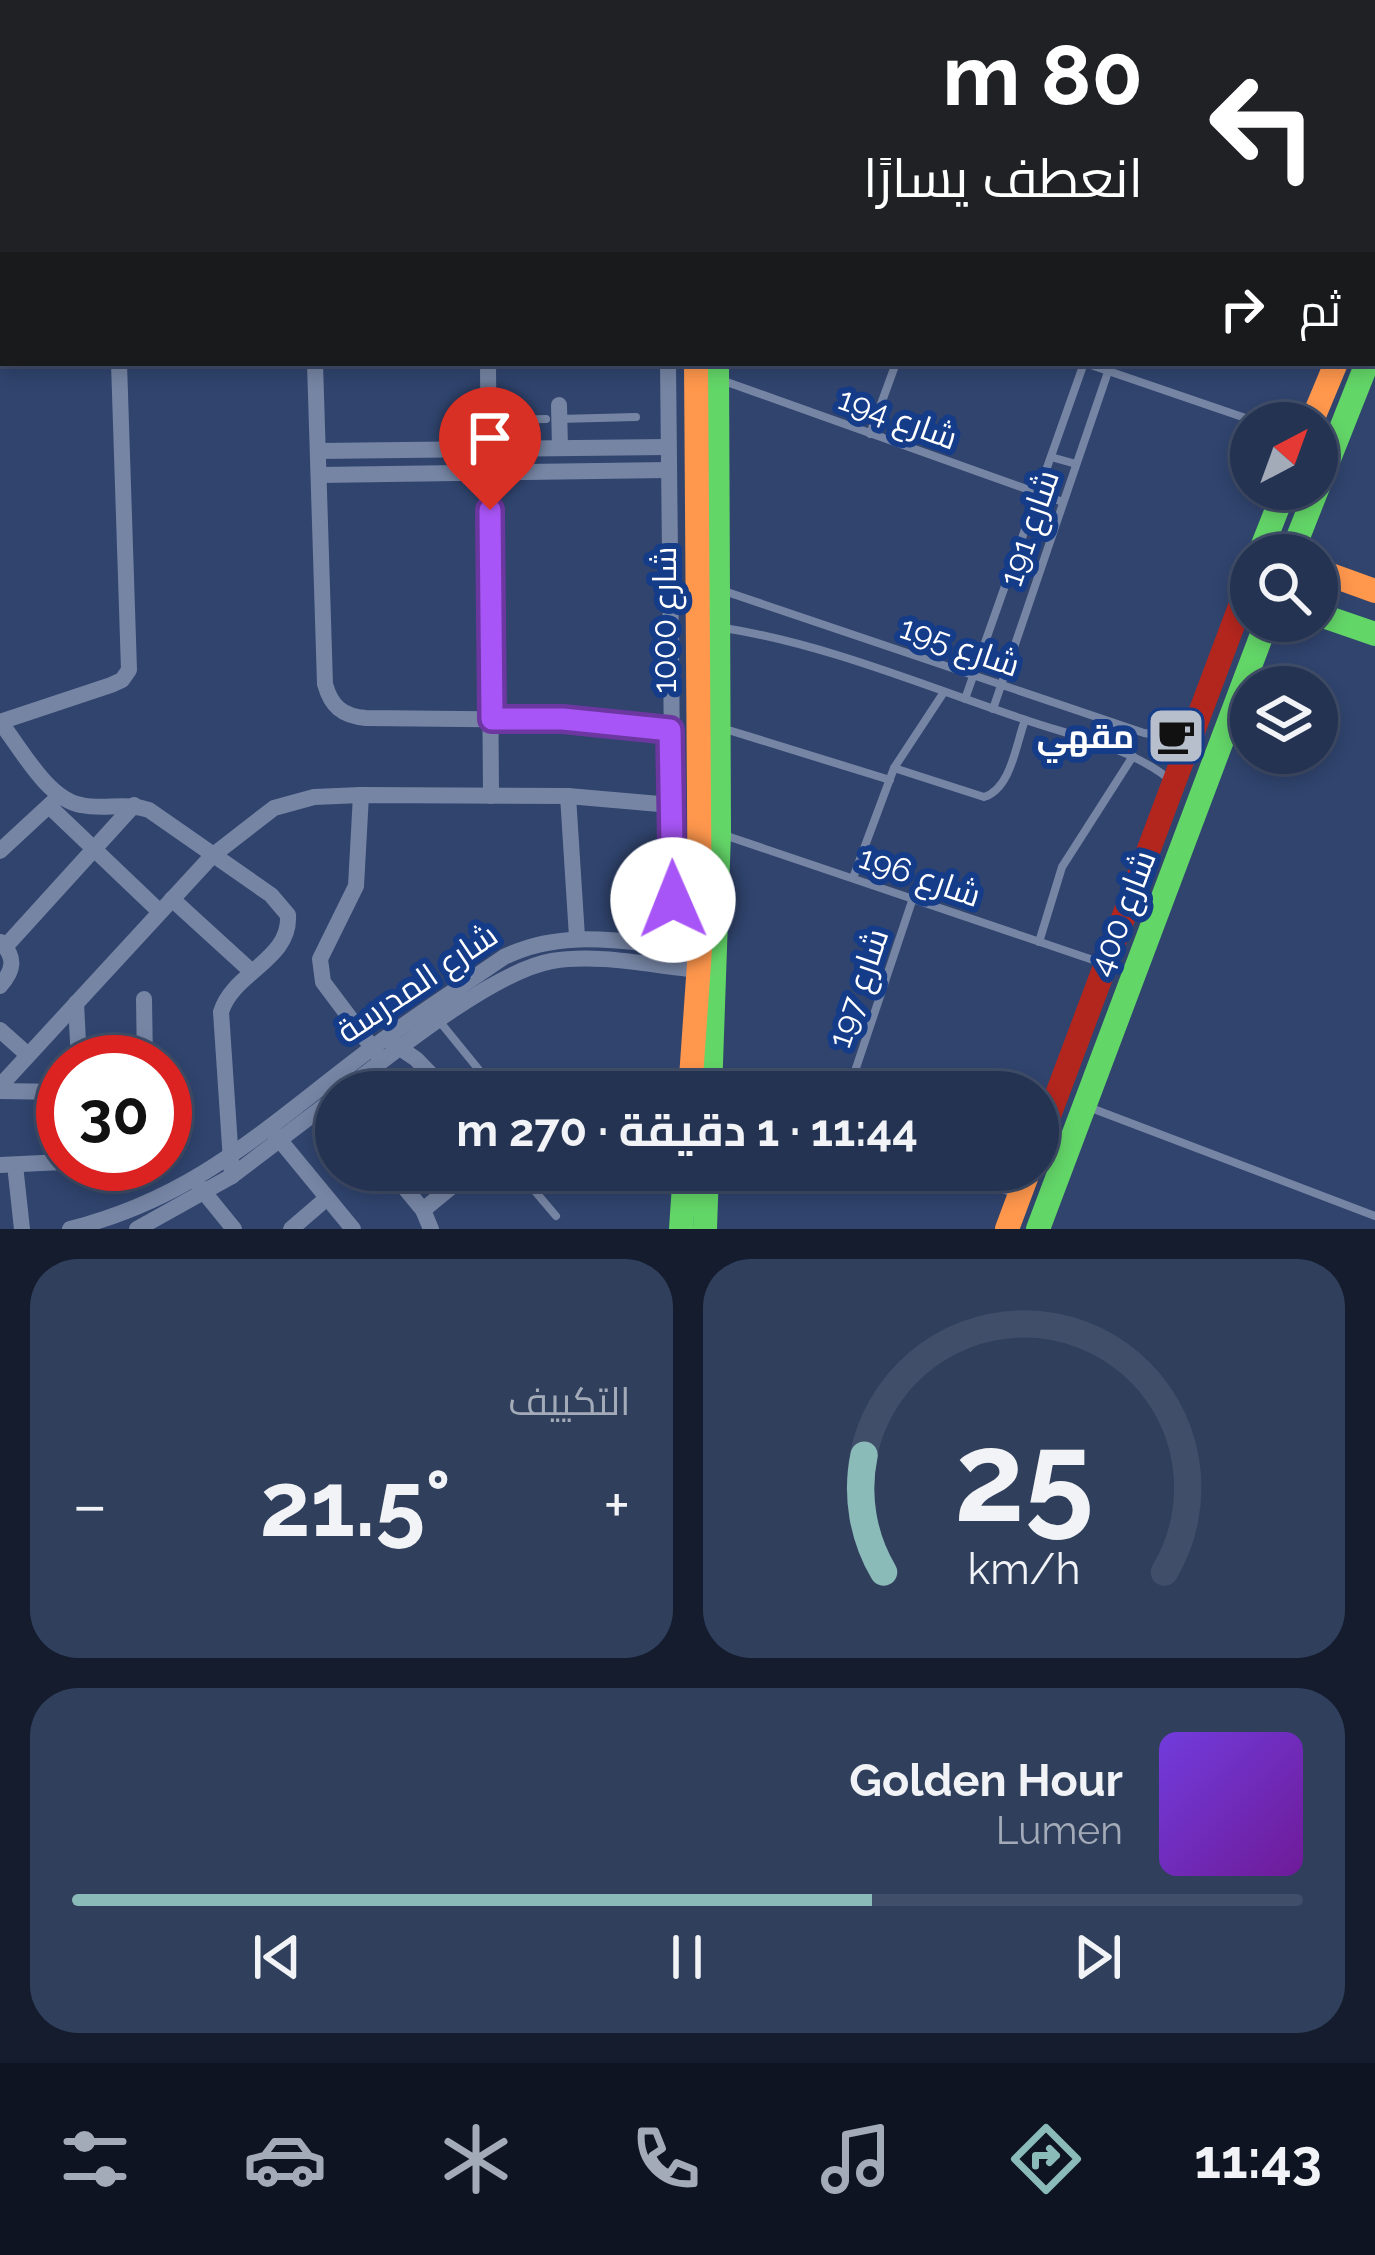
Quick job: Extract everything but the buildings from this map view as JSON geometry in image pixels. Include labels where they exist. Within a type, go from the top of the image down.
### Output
[{"type":"street","points":[[119,366],[129,670],[111,685],[0,722],[94,849],[252,972]]},
{"type":"street","points":[[315,366],[328,698],[351,717],[563,719],[670,730]]},
{"type":"street","points":[[488,366],[491,796]]},
{"type":"street","points":[[668,366],[671,805],[691,956]]},
{"type":"street","name":"شارع 1000","points":[[695,366],[691,956],[705,1071]]},
{"type":"street","points":[[1320,402],[1335,366]]},
{"type":"street","points":[[1299,534],[1366,366]]},
{"type":"street","name":"شارع 1000","points":[[708,1071],[719,833],[717,371]]},
{"type":"street","points":[[554,414],[560,448]]},
{"type":"street","points":[[318,451],[668,447]]},
{"type":"street","points":[[589,448],[589,469]]},
{"type":"street","points":[[319,475],[668,470]]},
{"type":"street","points":[[1338,578],[1375,591]]},
{"type":"street","points":[[1338,621],[1375,634]]},
{"type":"street","name":"شارع 400","points":[[1059,1089],[1230,635]]},
{"type":"street","name":"شارع 400","points":[[1038,1229],[1259,642]]},
{"type":"street","points":[[0,1089],[212,856],[274,808],[314,797],[361,795],[568,796],[671,805]]},
{"type":"street","points":[[361,795],[356,886],[320,959],[319,971],[322,982],[385,1049],[417,1071]]},
{"type":"street","points":[[568,796],[577,937]]},
{"type":"street","points":[[55,801],[149,810],[282,903],[288,915],[285,941],[228,996],[221,1012],[232,1167]]},
{"type":"street","points":[[0,851],[55,801]]},
{"type":"street","points":[[0,986],[12,970],[12,958],[3,944],[134,805]]},
{"type":"street","name":"شارع المدرسة","points":[[361,1071],[504,957],[527,945],[577,937],[691,956]]},
{"type":"street","name":"شارع المدرسة","points":[[385,1049],[512,975],[550,962],[691,956]]},
{"type":"street","points":[[144,999],[145,1035]]},
{"type":"street","points":[[76,1003],[78,1035]]},
{"type":"street","points":[[0,1030],[28,1055]]},
{"type":"street","points":[[0,1089],[36,1091]]},
{"type":"street","name":"شارع المدرسة","points":[[142,1228],[315,1108]]},
{"type":"street","points":[[274,1134],[349,1228]]},
{"type":"street","points":[[8,1165],[22,1229]]},
{"type":"street","points":[[200,1187],[234,1229]]},
{"type":"street","name":"شارع المدرسة","points":[[70,1229],[200,1187]]},
{"type":"street","points":[[408,1191],[424,1210],[430,1229]]},
{"type":"street","points":[[424,1210],[447,1191]]},
{"type":"street","points":[[681,1229],[684,1191]]},
{"type":"street","points":[[705,1229],[706,1191]]},
{"type":"street","points":[[1006,1229],[1021,1191]]},
{"type":"street","points":[[291,1229],[327,1198]]},
{"type":"street","points":[[130,1210],[142,1228]]},
{"type":"lane","points":[[870,434],[895,366]]},
{"type":"lane","name":"شارع 191","points":[[964,699],[1083,366]]},
{"type":"lane","points":[[1110,367],[1230,412]]},
{"type":"lane","name":"شارع 191","points":[[993,709],[1110,367]]},
{"type":"lane","name":"شارع 194","points":[[717,371],[870,434],[1064,502]]},
{"type":"lane","points":[[489,421],[554,414],[636,417]]},
{"type":"lane","points":[[1051,457],[1076,464]]},
{"type":"lane","name":"شارع 195","points":[[716,588],[1144,734],[1190,734]]},
{"type":"lane","name":"شارع 195","points":[[716,627],[786,639],[944,692],[1133,756],[1174,782]]},
{"type":"lane","points":[[853,878],[894,768],[944,692]]},
{"type":"lane","points":[[894,768],[984,797],[993,795],[1004,781],[1025,720]]},
{"type":"lane","points":[[718,728],[890,780]]},
{"type":"lane","points":[[1039,942],[1062,867],[1133,756]]},
{"type":"lane","name":"شارع 196","points":[[719,833],[1106,964]]},
{"type":"lane","name":"شارع 197","points":[[855,1071],[913,898]]},
{"type":"lane","points":[[439,1021],[480,1071]]},
{"type":"lane","points":[[1084,1105],[1375,1216]]},
{"type":"lane","points":[[535,1191],[556,1216]]},
{"type":"lane","points":[[1007,1191],[1019,1195]]},
{"type":"traffic: fast","points":[[711,1071],[719,833],[717,366]]},
{"type":"traffic: fast","points":[[1299,534],[1366,366]]},
{"type":"traffic: fast","points":[[1267,534],[1277,510]]},
{"type":"traffic: fast","points":[[1338,621],[1375,634]]},
{"type":"traffic: fast","points":[[1038,1229],[1259,642]]},
{"type":"traffic: fast","points":[[681,1229],[684,1191]]},
{"type":"traffic: fast","points":[[705,1229],[706,1191]]},
{"type":"traffic: slow","points":[[691,1071],[700,949],[696,366]]},
{"type":"traffic: slow","points":[[1320,402],[1335,366]]},
{"type":"traffic: slow","points":[[1338,578],[1375,591]]},
{"type":"traffic: slow","points":[[1007,1229],[1021,1191]]},
{"type":"traffic: jam","points":[[1059,1089],[1230,633]]},
{"type":"place","name":"مقهي","points":[[1176,736]]},
{"type":"route","points":[[490,510],[492,719],[563,719],[670,730],[673,900]]}]
